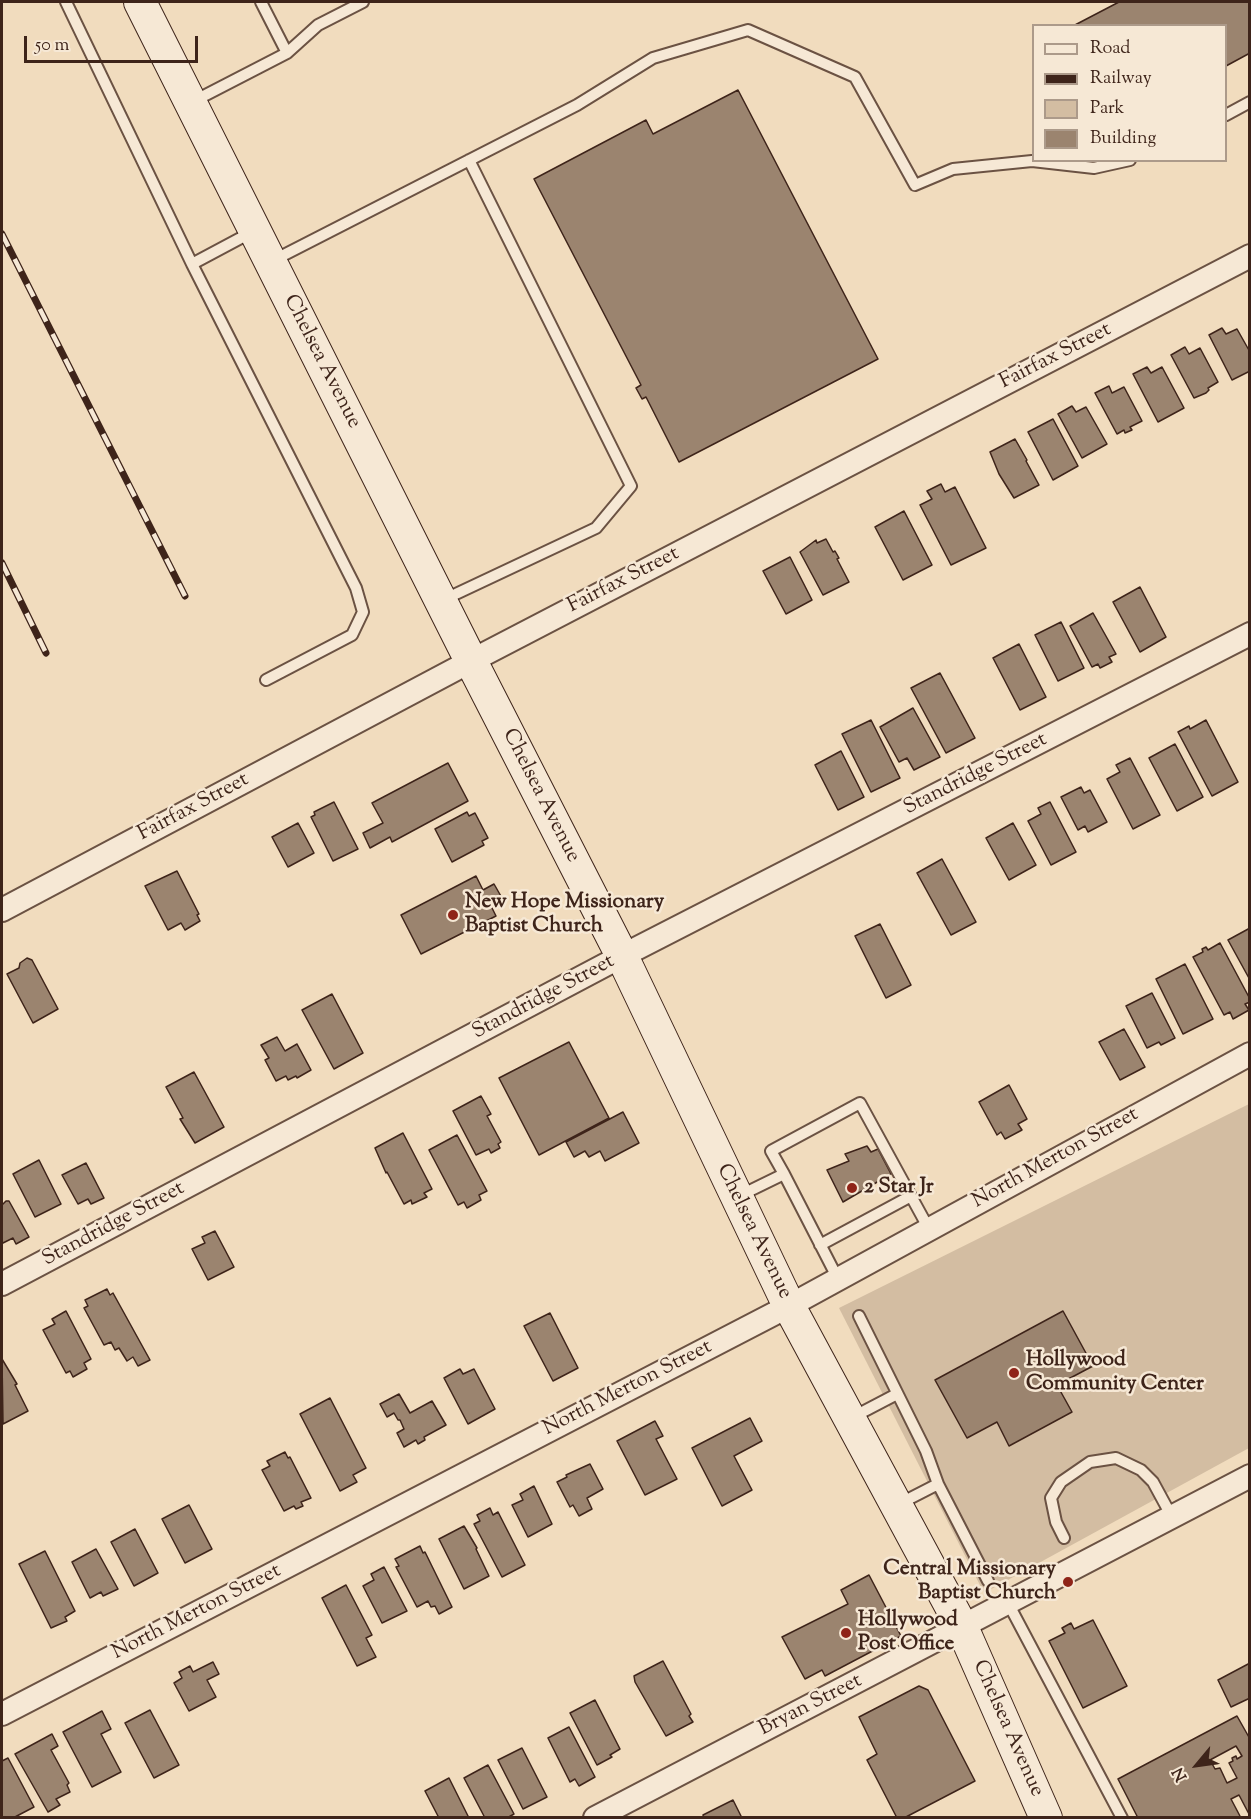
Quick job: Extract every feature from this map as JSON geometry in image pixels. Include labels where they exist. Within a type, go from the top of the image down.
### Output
[{"type":"main road","name":"Chelsea Avenue","points":[[140,2],[440,601],[622,957],[789,1306],[962,1627],[1046,1818]]},
{"type":"street","name":"Fairfax Street","points":[[2,910],[471,661],[1250,256]]},
{"type":"street","name":"Standridge Street","points":[[2,1284],[622,957],[1250,634]]},
{"type":"street","name":"North Merton Street","points":[[2,1714],[789,1306],[1250,1054]]},
{"type":"street","name":"Bryan Street","points":[[595,1818],[1250,1476]]},
{"type":"lane","points":[[66,2],[192,264],[356,588],[363,612],[352,635],[266,680]]},
{"type":"lane","points":[[261,2],[287,53]]},
{"type":"lane","points":[[191,102],[287,53],[318,25],[363,2]]},
{"type":"lane","points":[[271,262],[577,105],[653,58],[748,30],[855,77],[915,185],[953,169],[1032,161]]},
{"type":"lane","points":[[1227,114],[1250,102]]},
{"type":"lane","points":[[440,601],[596,528],[631,486],[469,160]]},
{"type":"lane","points":[[1041,162],[1094,168],[1121,162]]},
{"type":"lane","points":[[192,264],[255,231]]},
{"type":"lane","points":[[838,1279],[771,1151],[860,1103],[929,1229]]},
{"type":"lane","points":[[736,1198],[784,1174]]},
{"type":"lane","points":[[820,1245],[911,1196]]},
{"type":"lane","points":[[859,1317],[926,1451],[938,1484],[988,1581]]},
{"type":"lane","points":[[850,1419],[897,1394]]},
{"type":"lane","points":[[1064,1538],[1056,1522],[1051,1498],[1061,1482],[1090,1462],[1116,1458],[1141,1470],[1153,1482],[1172,1517]]},
{"type":"lane","points":[[896,1505],[938,1484]]},
{"type":"lane","points":[[1008,1603],[1122,1818]]},
{"type":"green space","points":[[1249,1104],[1249,1448],[984,1593],[839,1308]]},
{"type":"building","points":[[1119,2],[1250,2],[1250,53],[1227,65],[1227,24],[1077,24]]},
{"type":"building","points":[[738,90],[878,359],[679,462],[646,397],[642,399],[636,388],[641,385],[534,179],[646,120],[653,134]]},
{"type":"building","points":[[1222,328],[1226,334],[1237,329],[1250,352],[1250,371],[1232,380],[1209,335]]},
{"type":"building","points":[[1185,347],[1189,354],[1200,348],[1218,382],[1208,388],[1206,393],[1194,398],[1171,355]]},
{"type":"building","points":[[1147,367],[1151,373],[1162,367],[1184,408],[1158,422],[1133,374]]},
{"type":"building","points":[[1109,386],[1112,393],[1124,387],[1142,421],[1130,427],[1132,430],[1125,433],[1124,430],[1117,434],[1095,393]]},
{"type":"building","points":[[1072,406],[1076,412],[1086,407],[1107,444],[1082,458],[1058,414]]},
{"type":"building","points":[[1053,419],[1078,466],[1053,480],[1028,432]]},
{"type":"building","points":[[1015,439],[1039,485],[1014,498],[999,474],[990,452]]},
{"type":"building","points":[[941,484],[945,492],[955,487],[986,548],[951,565],[920,505],[932,499],[927,491]]},
{"type":"building","points":[[904,511],[932,565],[903,580],[875,527]]},
{"type":"building","points":[[826,539],[839,558],[837,559],[849,582],[823,595],[800,552],[816,540],[817,543]]},
{"type":"building","points":[[790,557],[812,600],[786,614],[763,571]]},
{"type":"building","points":[[1140,587],[1166,637],[1140,652],[1113,602]]},
{"type":"building","points":[[1093,613],[1116,654],[1109,657],[1112,662],[1100,668],[1098,664],[1092,667],[1070,626]]},
{"type":"building","points":[[1061,622],[1084,668],[1058,681],[1035,635]]},
{"type":"building","points":[[1019,644],[1046,697],[1020,710],[993,658]]},
{"type":"building","points":[[940,673],[975,738],[946,753],[911,688]]},
{"type":"building","points":[[913,708],[940,757],[914,770],[907,758],[899,762],[880,727]]},
{"type":"building","points":[[871,720],[900,778],[871,792],[842,734]]},
{"type":"building","points":[[1206,720],[1238,782],[1212,796],[1178,732],[1189,726],[1190,729]]},
{"type":"building","points":[[1175,744],[1203,797],[1177,811],[1149,758]]},
{"type":"building","points":[[841,751],[864,797],[838,810],[815,765]]},
{"type":"building","points":[[1130,758],[1160,815],[1133,829],[1107,779],[1120,772],[1116,765]]},
{"type":"building","points":[[448,763],[468,801],[392,842],[390,837],[370,848],[363,833],[383,823],[372,803]]},
{"type":"building","points":[[1081,787],[1084,793],[1090,790],[1107,822],[1088,832],[1085,826],[1078,830],[1061,797]]},
{"type":"building","points":[[334,802],[358,849],[333,861],[311,817],[315,815],[314,812]]},
{"type":"building","points":[[1050,802],[1076,852],[1051,865],[1028,821],[1041,814],[1038,808]]},
{"type":"building","points":[[467,812],[469,816],[475,813],[488,838],[482,841],[484,845],[452,862],[435,829]]},
{"type":"building","points":[[298,823],[314,853],[288,867],[272,837]]},
{"type":"building","points":[[1013,823],[1036,865],[1009,880],[986,838]]},
{"type":"building","points":[[942,859],[976,922],[951,935],[917,873]]},
{"type":"building","points":[[177,871],[199,914],[197,915],[200,921],[185,930],[181,923],[168,930],[145,886]]},
{"type":"building","points":[[476,876],[483,890],[494,884],[502,898],[490,904],[496,916],[421,954],[401,915]]},
{"type":"building","points":[[880,924],[911,985],[886,998],[855,936]]},
{"type":"building","points":[[1250,928],[1250,980],[1228,940]]},
{"type":"building","points":[[1220,943],[1250,999],[1250,1002],[1245,1004],[1249,1010],[1233,1019],[1230,1012],[1224,1015],[1193,957],[1203,952],[1202,949],[1206,947],[1208,950]]},
{"type":"building","points":[[27,958],[32,960],[58,1009],[33,1023],[7,974],[19,968],[20,963]]},
{"type":"building","points":[[1185,964],[1213,1019],[1183,1034],[1156,979]]},
{"type":"building","points":[[1152,993],[1175,1038],[1161,1045],[1159,1042],[1147,1048],[1126,1006]]},
{"type":"building","points":[[332,994],[363,1053],[334,1069],[302,1010]]},
{"type":"building","points":[[1124,1029],[1145,1067],[1120,1080],[1099,1042]]},
{"type":"building","points":[[277,1037],[285,1051],[297,1044],[311,1070],[297,1078],[296,1076],[288,1080],[286,1076],[276,1081],[265,1060],[269,1058],[261,1045]]},
{"type":"building","points":[[569,1042],[609,1118],[539,1155],[499,1078]]},
{"type":"building","points":[[194,1072],[224,1127],[195,1143],[180,1119],[183,1118],[166,1087]]},
{"type":"building","points":[[1009,1085],[1027,1119],[1018,1124],[1022,1130],[1005,1139],[1001,1132],[997,1135],[979,1102]]},
{"type":"building","points":[[481,1096],[491,1114],[487,1116],[501,1142],[498,1144],[500,1148],[491,1153],[489,1149],[476,1155],[453,1111]]},
{"type":"building","points":[[623,1112],[639,1143],[605,1161],[600,1151],[589,1157],[585,1151],[574,1157],[566,1142]]},
{"type":"building","points":[[403,1133],[432,1189],[424,1193],[427,1197],[412,1204],[411,1200],[404,1204],[375,1148]]},
{"type":"building","points":[[457,1135],[487,1191],[479,1195],[481,1200],[467,1208],[464,1202],[458,1205],[429,1150]]},
{"type":"building","name":"2 Star Jr","points":[[867,1146],[871,1152],[878,1149],[891,1174],[843,1202],[827,1170],[849,1161],[845,1154]]},
{"type":"building","points":[[39,1160],[61,1204],[35,1217],[13,1174]]},
{"type":"building","points":[[86,1163],[104,1198],[91,1204],[88,1199],[78,1204],[62,1175]]},
{"type":"building","points":[[9,1201],[29,1237],[16,1244],[13,1238],[3,1243],[2,1241],[2,1205]]},
{"type":"building","points":[[215,1231],[234,1267],[208,1280],[192,1249],[205,1243],[202,1237]]},
{"type":"building","points":[[107,1289],[110,1295],[113,1293],[150,1360],[138,1366],[133,1357],[127,1361],[119,1348],[115,1350],[111,1342],[104,1345],[84,1308],[88,1306],[85,1300]]},
{"type":"building","points":[[66,1311],[91,1359],[84,1363],[87,1369],[73,1377],[70,1371],[66,1373],[43,1330],[55,1324],[52,1319]]},
{"type":"building","name":"Hollywood Community Center","points":[[1063,1311],[1093,1366],[1057,1385],[1072,1412],[1009,1446],[997,1422],[967,1438],[935,1380]]},
{"type":"building","points":[[550,1313],[578,1368],[553,1381],[524,1326]]},
{"type":"building","points":[[2,1359],[17,1384],[15,1385],[28,1411],[3,1424]]},
{"type":"building","points":[[460,1369],[463,1374],[474,1369],[495,1409],[468,1424],[444,1378]]},
{"type":"building","points":[[399,1394],[410,1413],[432,1401],[446,1425],[424,1437],[425,1440],[418,1444],[416,1440],[404,1447],[397,1433],[404,1429],[400,1420],[394,1413],[387,1417],[380,1404]]},
{"type":"building","points":[[330,1398],[366,1468],[353,1475],[357,1482],[340,1491],[300,1414]]},
{"type":"building","points":[[750,1418],[762,1441],[734,1456],[752,1490],[722,1506],[692,1448]]},
{"type":"building","points":[[655,1421],[663,1436],[656,1439],[677,1479],[645,1495],[617,1441]]},
{"type":"building","points":[[285,1452],[288,1458],[290,1457],[311,1498],[301,1502],[303,1506],[296,1509],[294,1506],[284,1511],[262,1470],[270,1466],[267,1461]]},
{"type":"building","points":[[590,1464],[603,1489],[587,1498],[592,1509],[579,1516],[573,1505],[570,1507],[557,1482],[567,1477],[566,1475]]},
{"type":"building","points":[[534,1486],[552,1524],[528,1537],[512,1505],[523,1500],[520,1494]]},
{"type":"building","points":[[189,1505],[212,1549],[185,1563],[162,1519]]},
{"type":"building","points":[[490,1508],[493,1515],[498,1512],[525,1565],[502,1577],[474,1524],[480,1521],[477,1515]]},
{"type":"building","points":[[464,1526],[489,1576],[464,1589],[439,1539]]},
{"type":"building","points":[[135,1529],[158,1573],[134,1586],[111,1542]]},
{"type":"building","points":[[420,1546],[452,1607],[439,1614],[435,1606],[431,1607],[428,1601],[417,1607],[396,1567],[399,1566],[395,1559]]},
{"type":"building","points":[[96,1549],[118,1589],[103,1596],[101,1592],[90,1598],[72,1562]]},
{"type":"building","points":[[45,1551],[75,1611],[65,1617],[67,1621],[51,1628],[19,1564]]},
{"type":"building","points":[[384,1567],[407,1611],[382,1623],[363,1586],[374,1580],[371,1574]]},
{"type":"building","points":[[869,1575],[901,1636],[825,1676],[822,1670],[805,1679],[782,1637],[848,1604],[841,1590]]},
{"type":"building","points":[[346,1585],[372,1635],[366,1638],[376,1657],[357,1666],[322,1598]]},
{"type":"building","points":[[1093,1620],[1127,1686],[1083,1708],[1049,1641],[1065,1633],[1062,1628],[1071,1623],[1074,1629]]},
{"type":"building","points":[[663,1661],[693,1722],[666,1736],[635,1682],[634,1676]]},
{"type":"building","points":[[213,1662],[219,1674],[207,1680],[216,1697],[189,1711],[174,1683],[182,1678],[179,1672],[190,1666],[193,1672]]},
{"type":"building","points":[[1250,1663],[1250,1698],[1231,1707],[1218,1680]]},
{"type":"building","points":[[919,1686],[928,1690],[975,1781],[904,1818],[897,1818],[867,1760],[877,1754],[859,1717]]},
{"type":"building","points":[[595,1700],[620,1749],[610,1755],[612,1757],[597,1765],[570,1713]]},
{"type":"building","points":[[150,1710],[179,1765],[154,1778],[125,1723]]},
{"type":"building","points":[[102,1711],[111,1729],[101,1734],[121,1772],[92,1787],[63,1732]]},
{"type":"building","points":[[1237,1716],[1250,1739],[1250,1816],[1239,1795],[1231,1799],[1241,1818],[1138,1818],[1118,1779]],"holes":[[[1236,1746],[1242,1756],[1237,1759],[1236,1756],[1232,1758],[1233,1761],[1229,1763],[1237,1778],[1227,1783],[1220,1768],[1215,1769],[1210,1760]]]},
{"type":"building","points":[[569,1727],[595,1777],[579,1786],[575,1779],[570,1782],[548,1738]]},
{"type":"building","points":[[52,1734],[58,1746],[51,1750],[69,1783],[67,1785],[70,1792],[56,1799],[60,1805],[48,1812],[15,1754]]},
{"type":"building","points":[[522,1748],[547,1797],[523,1809],[498,1760]]},
{"type":"building","points":[[8,1758],[34,1807],[13,1818],[2,1818],[2,1761]]},
{"type":"building","points":[[488,1765],[514,1814],[507,1818],[485,1818],[464,1778]]},
{"type":"building","points":[[449,1778],[469,1818],[439,1818],[425,1791]]},
{"type":"building","points":[[733,1800],[742,1818],[704,1818],[703,1815]]},
{"type":"railway","points":[[2,234],[185,596]]},
{"type":"railway","points":[[2,563],[46,653]]},
{"type":"place","name":"New Hope Missionary Baptist Church","points":[[453,915]]},
{"type":"place","name":"2 Star Jr","points":[[852,1188]]},
{"type":"place","name":"Hollywood Community Center","points":[[1014,1373]]},
{"type":"place","name":"Central Missionary Baptist Church","points":[[1068,1582]]},
{"type":"place","name":"Hollywood Post Office","points":[[846,1633]]}]
